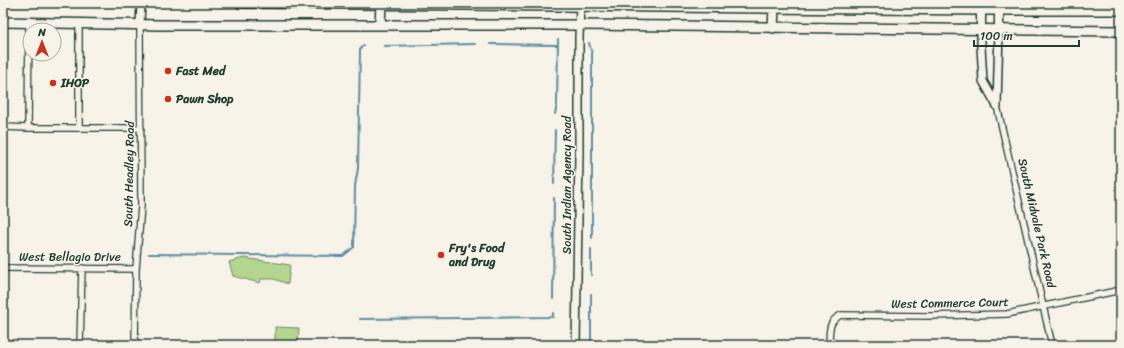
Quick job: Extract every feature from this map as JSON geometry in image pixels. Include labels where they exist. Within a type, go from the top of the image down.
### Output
[{"type":"main road","points":[[240,3],[580,4],[774,8],[999,7],[1121,10]]},
{"type":"main road","points":[[380,25],[381,4]]},
{"type":"main road","name":"South Midvale Park Road","points":[[981,7],[981,30]]},
{"type":"main road","name":"South Midvale Park Road","points":[[999,7],[999,30]]},
{"type":"main road","points":[[773,28],[774,8]]},
{"type":"main road","points":[[3,22],[22,22]]},
{"type":"main road","points":[[62,23],[579,25],[1121,31]]},
{"type":"street","name":"South Headley Road","points":[[135,345],[136,269],[141,206],[141,3]]},
{"type":"street","name":"South Indian Agency Road","points":[[576,345],[580,4]]},
{"type":"street","points":[[79,23],[79,128]]},
{"type":"street","name":"South Midvale Park Road","points":[[981,30],[980,47],[983,81],[997,106]]},
{"type":"street","name":"South Midvale Park Road","points":[[999,30],[997,106],[1052,345]]},
{"type":"street","points":[[28,128],[29,62]]},
{"type":"street","points":[[3,127],[141,128]]},
{"type":"street","name":"West Bellagio Drive","points":[[3,268],[136,269]]},
{"type":"street","points":[[80,345],[82,268]]},
{"type":"street","name":"West Commerce Court","points":[[829,345],[830,325],[835,318],[841,315],[930,316],[1007,314],[1121,290]]},
{"type":"green space","points":[[244,258],[290,265],[288,284],[274,279],[261,279],[260,283],[233,276],[229,262]]},
{"type":"green space","points":[[275,327],[299,328],[298,345],[275,345]]},
{"type":"waterway","points":[[555,114],[557,104],[558,39]]},
{"type":"waterway","points":[[589,43],[592,54],[592,238]]},
{"type":"waterway","points":[[384,46],[475,44]]},
{"type":"waterway","points":[[490,44],[557,45]]},
{"type":"waterway","points":[[149,254],[343,256],[354,247],[355,186],[358,168],[360,50],[362,46],[364,46]]},
{"type":"waterway","points":[[554,184],[555,130]]},
{"type":"waterway","points":[[553,299],[554,198]]},
{"type":"waterway","points":[[591,249],[591,275]]},
{"type":"waterway","points":[[591,294],[591,345]]},
{"type":"waterway","points":[[360,319],[553,317],[553,313]]},
{"type":"place","name":"Fast Med","points":[[168,71]]},
{"type":"place","name":"IHOP","points":[[53,83]]},
{"type":"place","name":"Pawn Shop","points":[[168,99]]},
{"type":"place","name":"Fry's Food and Drug","points":[[441,255]]}]
